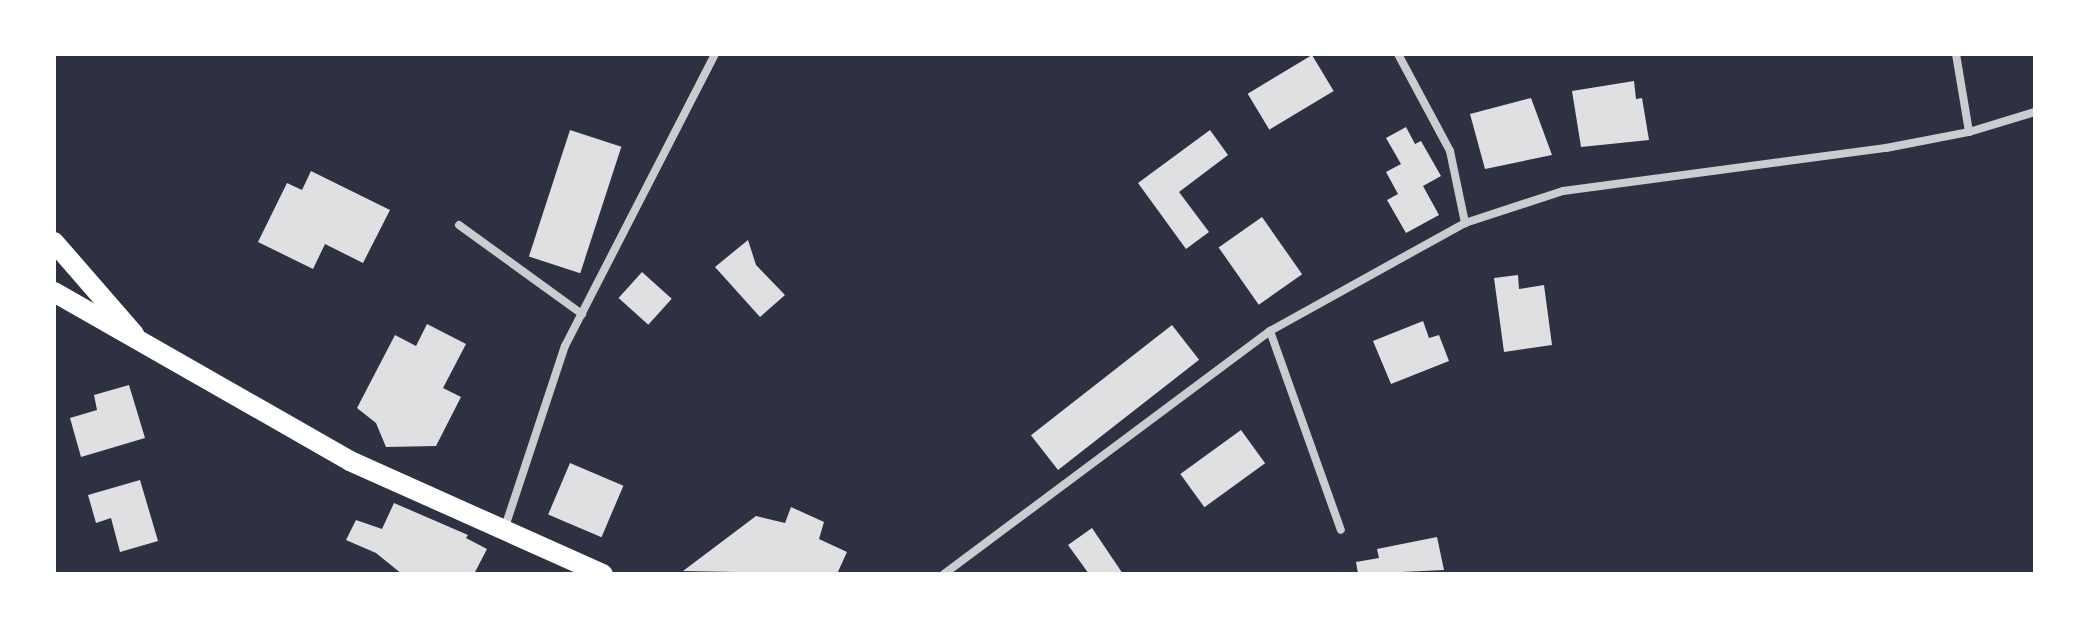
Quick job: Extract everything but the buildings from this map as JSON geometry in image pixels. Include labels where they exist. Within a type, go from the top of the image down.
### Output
[{"type":"main road","points":[[54,242],[137,337]]},
{"type":"main road","points":[[54,292],[100,323],[137,337],[350,461],[505,528],[594,573]]},
{"type":"street","points":[[505,528],[565,346],[715,54]]},
{"type":"street","points":[[1398,54],[1450,151],[1465,223]]},
{"type":"street","points":[[1956,54],[1969,132]]},
{"type":"street","points":[[944,574],[1270,331],[1465,223],[1563,191],[1969,132],[2035,112]]},
{"type":"street","points":[[459,225],[582,314]]},
{"type":"street","points":[[1270,331],[1341,530]]}]
